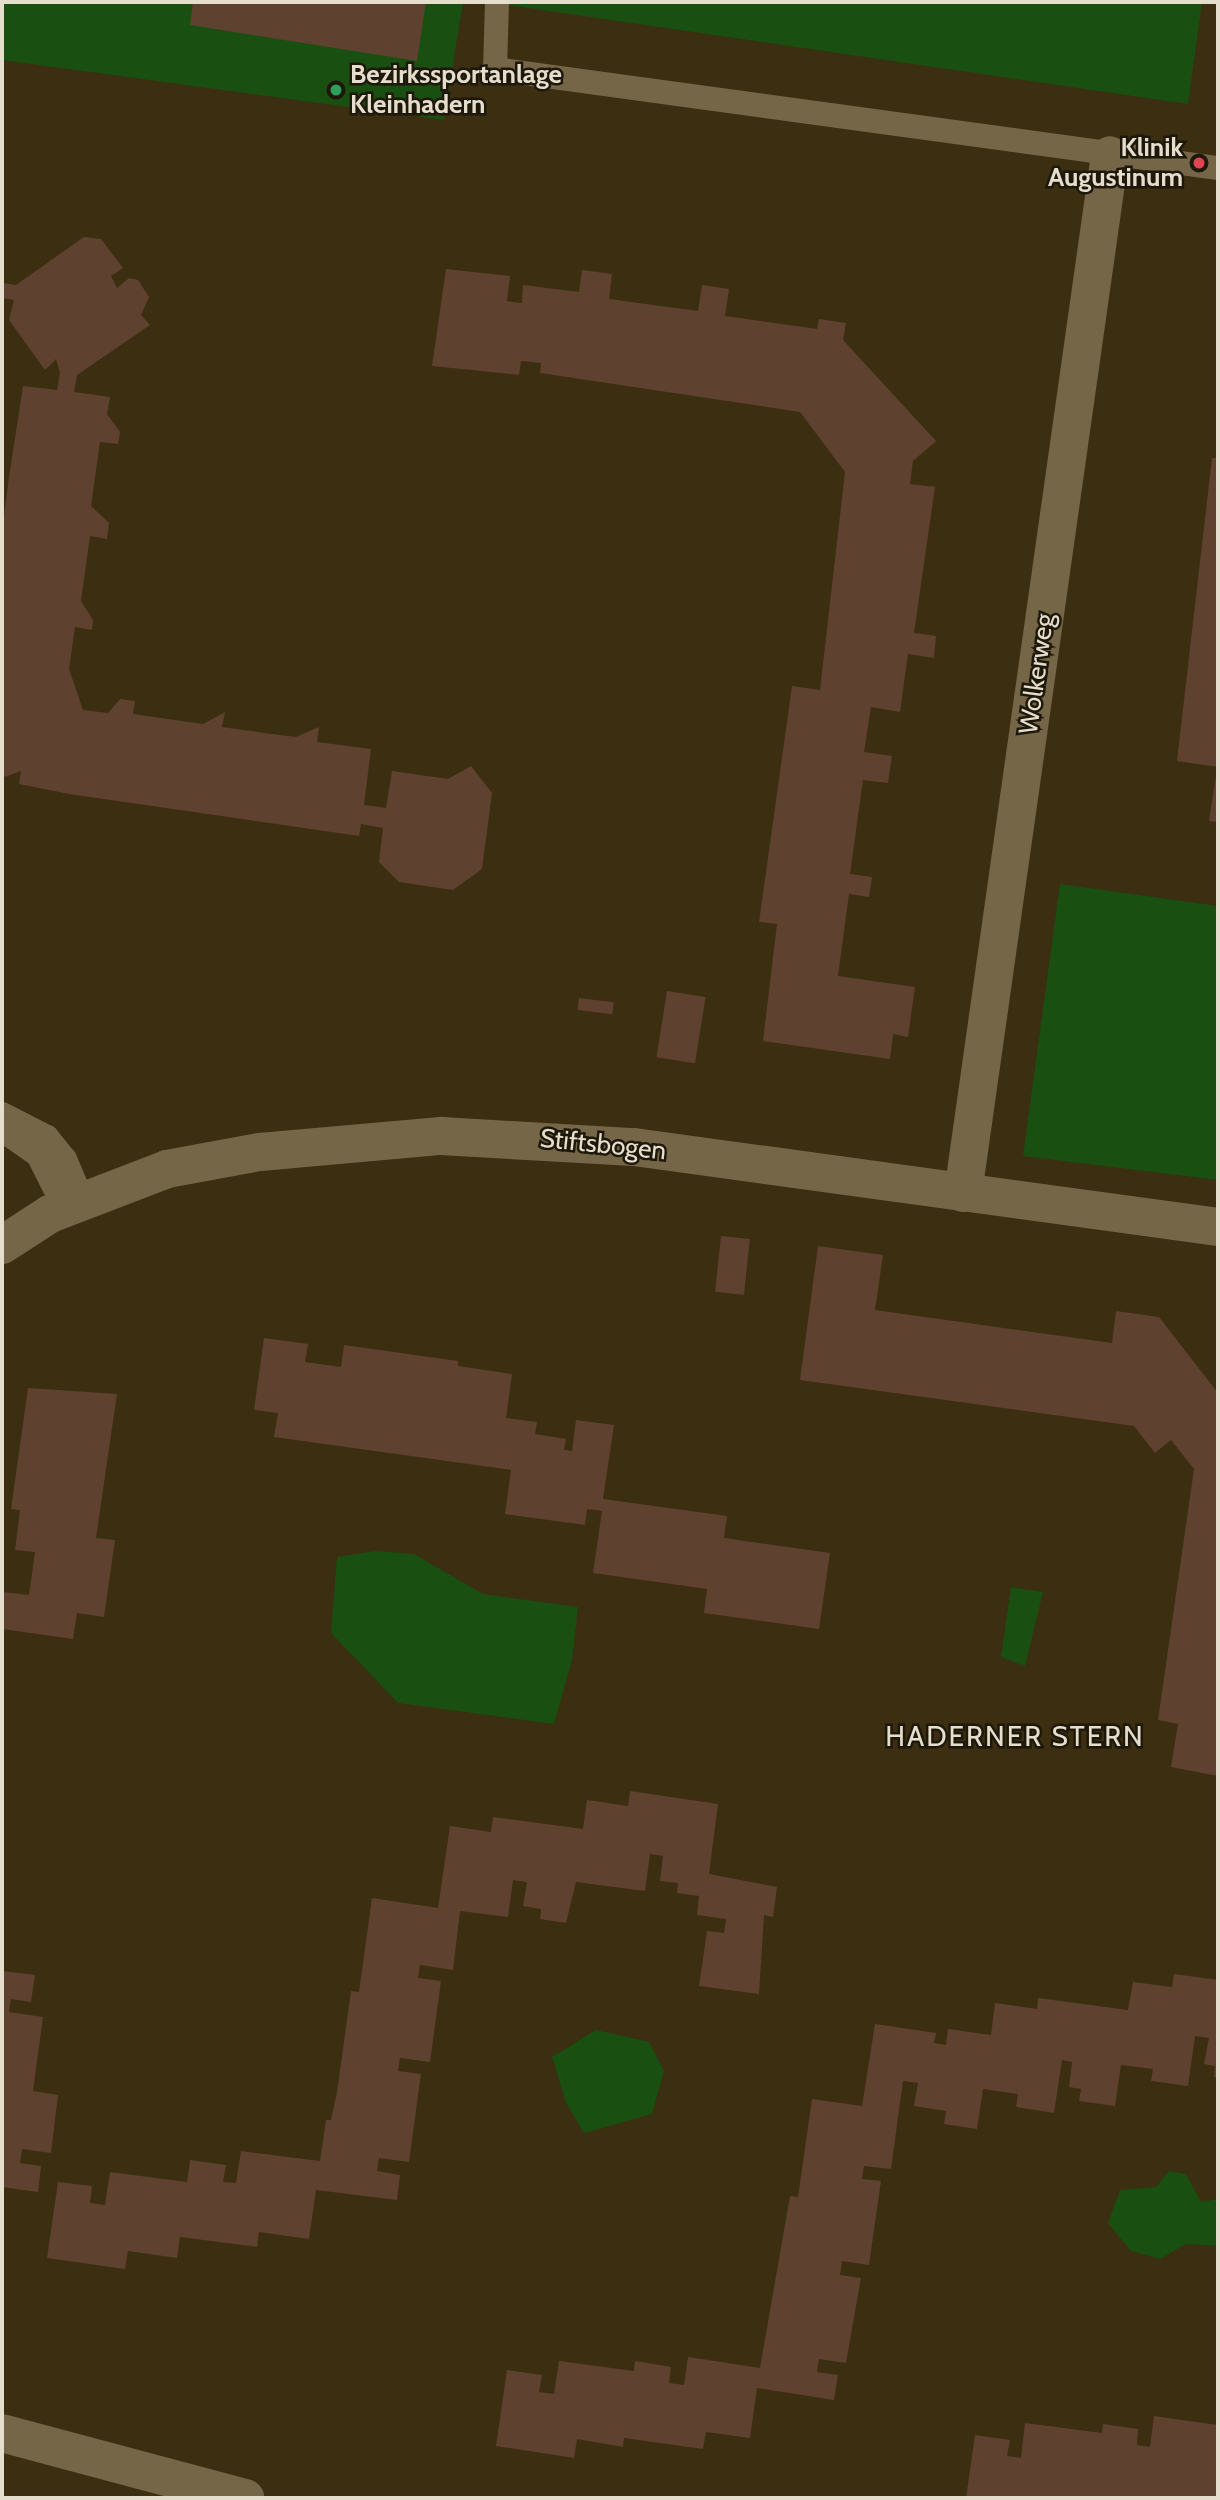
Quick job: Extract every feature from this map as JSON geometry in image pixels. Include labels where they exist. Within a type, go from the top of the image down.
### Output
[{"type":"street","name":"Wolkerweg","points":[[964,1192],[1110,155]]},
{"type":"street","name":"Stiftsbogen","points":[[2,1245],[74,1206],[167,1170],[260,1152],[441,1136],[605,1143],[1218,1227]]},
{"type":"street","points":[[2,2432],[245,2498]]},
{"type":"lane","points":[[497,2],[495,69],[1218,168]]},
{"type":"lane","points":[[2,1114],[47,1137],[65,1159],[74,1206]]},
{"type":"lane","points":[[2,1130],[38,1155],[74,1206]]},
{"type":"green space","name":"Bezirkssportanlage Kleinhadern","points":[[2,2],[463,2],[444,120],[2,60]]},
{"type":"green space","name":"Bezirkssportanlage Kleinhadern","points":[[488,2],[1202,2],[1188,104]]},
{"type":"green space","points":[[1060,884],[1218,906],[1218,1180],[1023,1156]]},
{"type":"green space","points":[[375,1551],[414,1554],[483,1594],[578,1607],[572,1660],[554,1724],[398,1703],[331,1633],[337,1557]]},
{"type":"green space","points":[[1011,1587],[1043,1592],[1025,1666],[1001,1657]]},
{"type":"green space","points":[[596,2030],[649,2042],[664,2071],[652,2114],[584,2133],[566,2103],[552,2057]]},
{"type":"green space","points":[[1169,2171],[1186,2174],[1201,2202],[1218,2199],[1218,2246],[1186,2244],[1160,2259],[1131,2251],[1108,2223],[1120,2190],[1156,2187]]},
{"type":"building","points":[[193,2],[426,2],[417,61],[190,25]]},
{"type":"building","points":[[84,237],[101,239],[123,268],[111,276],[117,288],[129,278],[138,280],[149,297],[141,315],[150,325],[77,375],[74,392],[110,397],[107,414],[120,432],[118,444],[100,442],[91,506],[109,523],[107,539],[90,536],[81,601],[93,620],[92,630],[75,627],[69,669],[83,710],[108,713],[120,699],[135,701],[133,714],[203,724],[225,712],[222,727],[296,737],[319,727],[317,742],[371,749],[364,805],[386,808],[392,771],[448,779],[471,766],[492,793],[482,869],[453,890],[399,882],[379,862],[383,828],[361,824],[359,836],[69,794],[19,784],[21,771],[5,777],[2,773],[2,532],[9,477],[23,386],[57,390],[60,373],[56,359],[45,370],[9,320],[14,300],[2,298],[2,283],[16,285]]},
{"type":"building","points":[[446,269],[510,276],[507,301],[522,303],[523,285],[579,292],[582,270],[612,274],[609,299],[698,311],[702,285],[729,289],[725,316],[817,329],[819,319],[846,323],[843,340],[936,441],[913,461],[910,484],[935,487],[914,633],[936,636],[934,658],[908,654],[900,712],[871,707],[864,752],[892,756],[888,783],[863,780],[850,874],[872,877],[869,897],[849,894],[838,976],[915,987],[908,1037],[893,1034],[890,1059],[763,1041],[777,924],[759,922],[792,686],[820,690],[845,472],[800,412],[540,373],[541,363],[521,361],[519,375],[432,366]]},
{"type":"building","points":[[1212,458],[1218,458],[1218,767],[1177,761]]},
{"type":"building","points":[[1218,770],[1218,822],[1209,821]]},
{"type":"building","points":[[667,991],[706,997],[695,1063],[657,1057]]},
{"type":"building","points":[[579,998],[614,1002],[612,1014],[578,1010]]},
{"type":"building","points":[[721,1236],[750,1239],[744,1295],[715,1292]]},
{"type":"building","points":[[818,1246],[883,1255],[875,1310],[1112,1343],[1116,1311],[1159,1317],[1218,1393],[1218,1776],[1171,1767],[1178,1724],[1158,1720],[1194,1469],[1171,1440],[1155,1453],[1134,1426],[800,1380]]},
{"type":"building","points":[[264,1338],[308,1344],[305,1362],[341,1367],[344,1345],[458,1361],[458,1366],[512,1374],[506,1418],[537,1422],[535,1434],[566,1439],[564,1450],[572,1451],[576,1420],[614,1425],[603,1499],[727,1516],[724,1538],[830,1553],[819,1629],[704,1613],[707,1589],[593,1573],[602,1511],[587,1509],[585,1525],[505,1514],[511,1470],[274,1437],[278,1413],[254,1410]]},
{"type":"building","points":[[28,1388],[117,1394],[96,1538],[115,1540],[104,1617],[77,1613],[73,1639],[2,1629],[2,1592],[29,1595],[35,1552],[15,1550],[20,1510],[11,1509]]},
{"type":"building","points":[[630,1791],[718,1804],[709,1874],[777,1887],[773,1917],[764,1915],[759,1994],[699,1986],[707,1931],[724,1933],[726,1919],[697,1915],[699,1896],[677,1893],[678,1883],[660,1881],[663,1856],[650,1854],[645,1891],[576,1882],[566,1923],[540,1919],[541,1909],[523,1906],[527,1882],[513,1880],[508,1917],[460,1911],[453,1970],[420,1965],[418,1978],[441,1981],[430,2062],[400,2058],[398,2071],[421,2074],[409,2162],[379,2158],[377,2171],[400,2175],[397,2200],[316,2190],[309,2239],[259,2232],[257,2247],[180,2237],[177,2258],[128,2251],[125,2269],[47,2258],[58,2182],[92,2186],[90,2203],[105,2205],[110,2172],[187,2182],[190,2160],[226,2165],[223,2182],[236,2183],[241,2151],[320,2161],[326,2120],[331,2120],[337,2092],[351,1991],[359,1992],[372,1898],[438,1908],[450,1826],[491,1832],[493,1817],[583,1829],[587,1800],[628,1806]]},
{"type":"building","points":[[2,1971],[35,1975],[31,2002],[11,1999],[9,2012],[43,2017],[33,2091],[58,2095],[51,2153],[22,2149],[20,2163],[41,2166],[38,2192],[2,2187]]},
{"type":"building","points":[[1174,1974],[1218,1980],[1218,2078],[1214,2077],[1215,2066],[1204,2064],[1209,2038],[1195,2036],[1188,2086],[1151,2081],[1153,2069],[1121,2065],[1115,2106],[1079,2101],[1081,2089],[1069,2087],[1072,2062],[1062,2060],[1054,2113],[1016,2107],[1018,2094],[983,2089],[977,2129],[944,2124],[946,2111],[914,2106],[918,2083],[903,2081],[891,2169],[864,2166],[862,2179],[881,2181],[869,2265],[842,2261],[840,2275],[861,2278],[846,2363],[819,2359],[817,2372],[838,2375],[834,2400],[757,2388],[750,2438],[706,2432],[703,2449],[624,2438],[623,2447],[577,2439],[574,2458],[496,2446],[507,2370],[542,2375],[539,2392],[554,2394],[559,2361],[634,2371],[635,2361],[671,2367],[669,2383],[684,2385],[688,2357],[760,2368],[790,2196],[798,2197],[812,2099],[862,2106],[875,2024],[936,2033],[934,2043],[946,2045],[948,2029],[991,2035],[995,2003],[1037,2009],[1038,1998],[1128,2010],[1133,1982],[1172,1987]]},
{"type":"building","points":[[1154,2416],[1218,2425],[1218,2498],[966,2498],[975,2435],[1010,2440],[1007,2456],[1021,2458],[1025,2423],[1102,2433],[1103,2424],[1138,2429],[1137,2445],[1150,2447]]},
{"type":"place","name":"Bezirkssportanlage Kleinhadern","points":[[336,90]]},
{"type":"place","name":"Klinik Augustinum","points":[[1199,163]]},
{"type":"district","name":"HADERNER STERN","points":[[1015,1736]]}]
